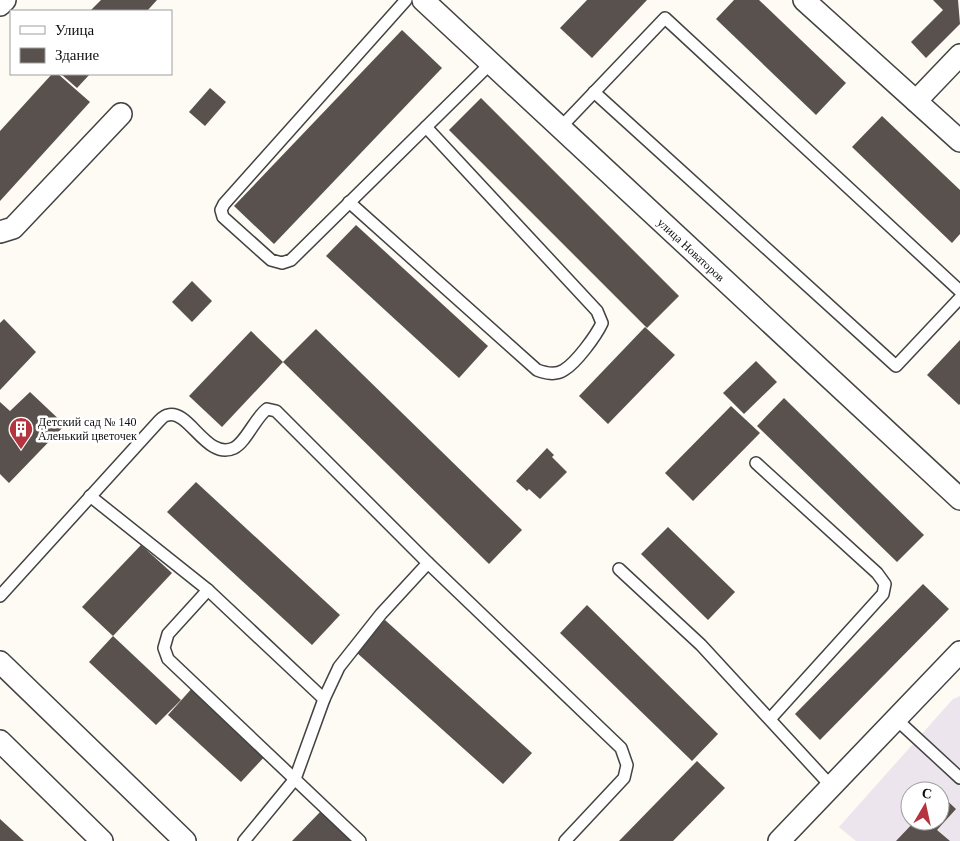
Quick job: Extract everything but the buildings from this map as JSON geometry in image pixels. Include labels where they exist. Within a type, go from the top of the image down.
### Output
[{"type":"street","points":[[0,5],[5,0]]},
{"type":"street","name":"улица Новаторов","points":[[422,0],[960,499]]},
{"type":"street","points":[[804,0],[960,141]]},
{"type":"street","points":[[916,101],[960,55]]},
{"type":"street","points":[[0,232],[13,228],[121,114]]},
{"type":"street","points":[[779,841],[960,652]]},
{"type":"street","points":[[0,662],[175,838]]},
{"type":"street","points":[[0,741],[102,841]]},
{"type":"lane","points":[[406,0],[221,210],[223,217],[271,260],[282,263],[291,260],[491,63]]},
{"type":"lane","points":[[560,128],[666,18],[960,292]]},
{"type":"lane","points":[[594,92],[896,366],[960,298]]},
{"type":"lane","points":[[349,202],[536,370],[549,374],[564,371],[595,338],[602,323],[597,311],[426,127]]},
{"type":"lane","points":[[0,596],[159,421],[168,415],[176,415],[214,446],[224,451],[236,447],[260,415],[267,409],[276,411],[428,563],[620,748],[627,764],[624,778],[565,841]]},
{"type":"lane","points":[[756,463],[877,573],[885,584],[883,594],[770,719]]},
{"type":"lane","points":[[90,496],[208,590],[324,698]]},
{"type":"lane","points":[[244,841],[295,779],[324,698],[339,667],[381,614],[428,563]]},
{"type":"lane","points":[[619,569],[701,645],[832,786]]},
{"type":"lane","points":[[208,590],[168,634],[164,648],[168,659],[360,841]]},
{"type":"lane","points":[[896,719],[960,778]]},
{"type":"shaded area","points":[[960,696],[960,841],[856,841],[839,827],[953,699]]},
{"type":"place","name":"Детский сад № 140 Аленький цветочек","points":[[21,450]]}]
